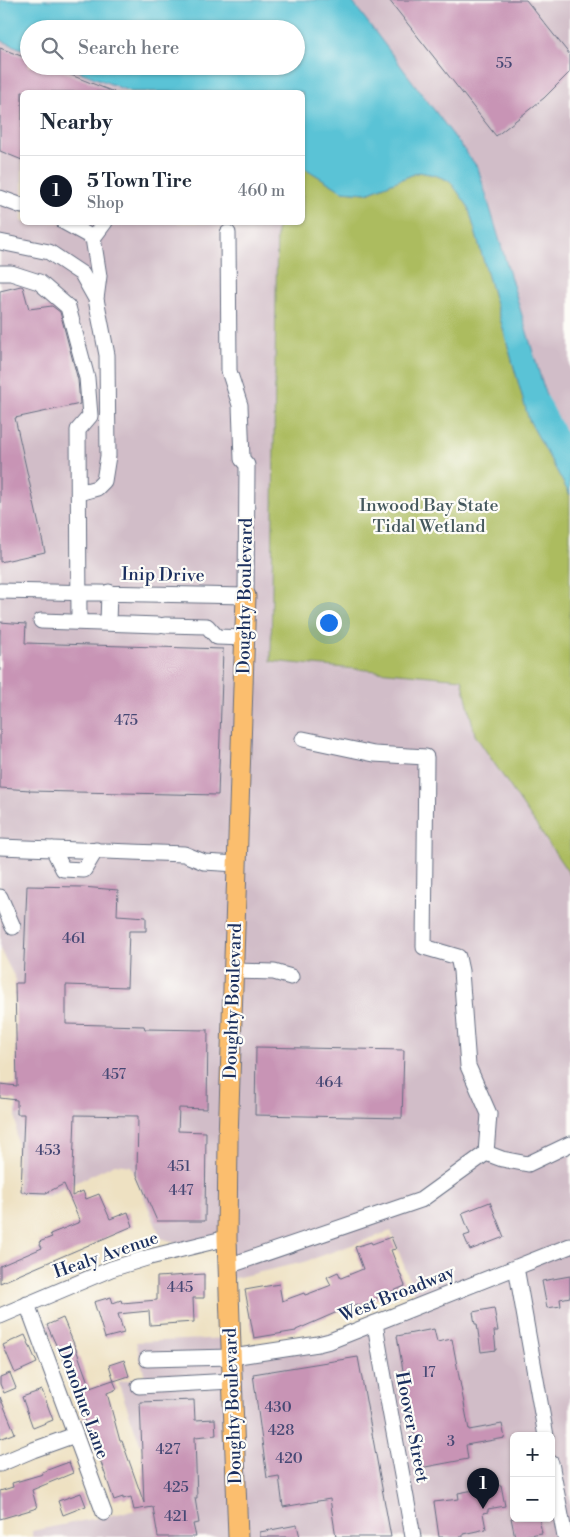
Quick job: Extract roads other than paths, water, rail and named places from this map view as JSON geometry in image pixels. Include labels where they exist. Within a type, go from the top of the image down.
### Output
[{"type":"main road","name":"Doughty Boulevard","points":[[238,1537],[227,1238],[228,1129],[246,596]]},
{"type":"street","points":[[0,198],[20,205]]},
{"type":"street","points":[[69,225],[93,238]]},
{"type":"street","points":[[96,299],[99,276],[93,238],[102,225]]},
{"type":"street","name":"Doughty Boulevard","points":[[228,233],[229,371],[240,405],[242,459],[247,465],[246,596]]},
{"type":"street","points":[[0,242],[49,252],[82,274],[96,299],[107,355],[108,456],[104,482],[97,488],[79,493]]},
{"type":"street","points":[[0,273],[12,273],[39,282],[68,307],[87,378],[90,416],[78,430],[79,622]]},
{"type":"street","name":"Inip Drive","points":[[0,591],[80,591],[246,596]]},
{"type":"street","points":[[108,623],[109,592]]},
{"type":"street","points":[[41,621],[207,626],[217,637],[245,638]]},
{"type":"street","points":[[228,1266],[421,1200],[486,1153],[489,1114],[468,1066],[461,971],[458,958],[424,947],[426,757],[374,754],[302,739]]},
{"type":"street","points":[[0,847],[184,854],[204,862],[237,864]]},
{"type":"street","points":[[0,897],[13,927]]},
{"type":"street","points":[[234,971],[274,972],[291,977]]},
{"type":"street","points":[[486,1153],[528,1164],[570,1144]]},
{"type":"street","name":"Healy Avenue","points":[[0,1316],[111,1269],[150,1257],[227,1238]]},
{"type":"street","name":"West Broadway","points":[[147,1359],[232,1357],[330,1341],[570,1246]]},
{"type":"street","points":[[516,1267],[545,1432]]},
{"type":"street","name":"Donohue Lane","points":[[27,1304],[104,1513]]},
{"type":"street","name":"Hoover Street","points":[[375,1324],[386,1398],[403,1480],[412,1537]]},
{"type":"street","points":[[139,1386],[232,1381]]},
{"type":"street","points":[[0,1464],[75,1435]]},
{"type":"street","points":[[554,1477],[565,1537]]},
{"type":"water","points":[[0,0],[351,0],[478,168],[550,409],[570,446],[570,495],[529,420],[468,206],[450,181],[435,175],[419,172],[367,193],[342,191],[305,168],[305,90],[126,90],[88,75],[305,75],[305,20],[20,20],[20,48],[0,40]]},
{"type":"waterway","points":[[546,398],[570,445]]},
{"type":"place","name":"5 Town Tire","points":[[483,1509]]},
{"type":"park label","name":"Inwood Bay State Tidal Wetland","points":[[429,515]]}]
